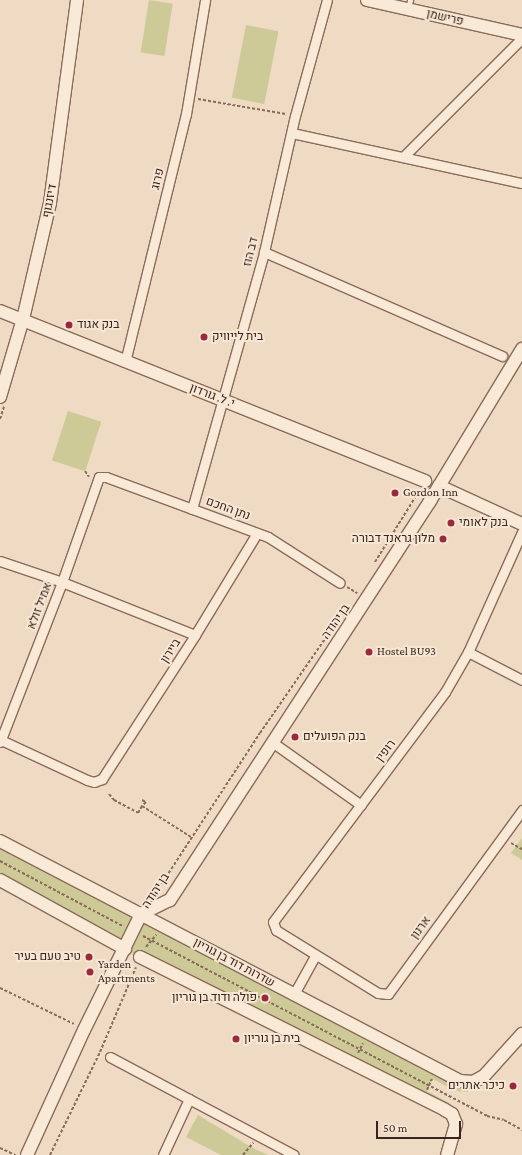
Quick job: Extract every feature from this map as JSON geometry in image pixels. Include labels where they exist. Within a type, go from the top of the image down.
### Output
[{"type":"street","name":"דיזנגוף","points":[[0,397],[23,319],[50,203],[77,0]]},
{"type":"street","name":"פרוג","points":[[126,362],[186,114],[205,0]]},
{"type":"street","name":"דב הוז","points":[[192,509],[264,252],[292,133],[327,0]]},
{"type":"street","name":"פרישמן","points":[[367,0],[409,5],[522,36]]},
{"type":"street","points":[[403,157],[522,36]]},
{"type":"street","points":[[292,133],[522,183]]},
{"type":"street","points":[[264,252],[502,356]]},
{"type":"street","name":"י. ל. גורדון","points":[[0,310],[126,362],[425,480]]},
{"type":"street","points":[[27,1155],[84,1030],[141,914],[170,900],[439,486],[522,350]]},
{"type":"street","name":"נתן החכם","points":[[99,477],[106,477],[268,537],[340,583]]},
{"type":"street","name":"אמיל זולא","points":[[0,741],[62,582],[99,477]]},
{"type":"street","points":[[439,486],[522,524]]},
{"type":"street","name":"רופין","points":[[315,956],[276,930],[273,922],[445,692],[468,652],[522,532]]},
{"type":"street","name":"ביירון","points":[[0,741],[87,780],[94,782],[102,779],[195,635],[258,533]]},
{"type":"street","points":[[0,561],[62,582],[195,635]]},
{"type":"street","points":[[468,652],[522,680]]},
{"type":"street","points":[[272,742],[361,805]]},
{"type":"street","name":"ארנון","points":[[315,956],[378,993],[388,994],[522,810]]},
{"type":"street","name":"שדרות דוד בן גוריון","points":[[0,841],[460,1081],[468,1082],[478,1080],[484,1076],[522,1034]]},
{"type":"street","points":[[0,880],[125,949]]},
{"type":"street","points":[[294,994],[315,956]]},
{"type":"street","points":[[140,957],[445,1110],[455,1120],[455,1130],[447,1155]]},
{"type":"street","points":[[110,1057],[294,1155]]},
{"type":"street","points":[[163,1155],[189,1099]]},
{"type":"path","points":[[195,98],[286,114]]},
{"type":"path","points":[[372,566],[425,480]]},
{"type":"path","name":"בן יהודה","points":[[354,597],[360,586]]},
{"type":"path","name":"בן יהודה","points":[[154,895],[191,837],[334,626]]},
{"type":"path","points":[[109,794],[114,800],[138,813],[146,802],[142,800]]},
{"type":"path","points":[[142,806],[191,837]]},
{"type":"path","points":[[501,838],[522,849]]},
{"type":"path","points":[[0,861],[465,1103],[487,1116],[504,1120],[522,1130]]},
{"type":"path","points":[[50,1155],[100,1052],[140,957],[151,940],[163,926]]},
{"type":"path","points":[[0,988],[84,1030]]},
{"type":"path","points":[[352,1063],[368,1033]]},
{"type":"path","points":[[243,1155],[258,1136]]},
{"type":"path","points":[[0,1148],[16,1155]]},
{"type":"shaded area","points":[[149,0],[173,4],[164,56],[141,52]]},
{"type":"shaded area","points":[[246,25],[278,31],[264,104],[232,98]]},
{"type":"shaded area","points":[[68,411],[101,422],[85,471],[52,460]]},
{"type":"shaded area","points":[[522,838],[522,860],[511,853]]},
{"type":"shaded area","points":[[0,842],[133,915],[129,922],[125,947],[142,922],[430,1066],[468,1082],[468,1092],[455,1091],[433,1079],[427,1091],[449,1103],[445,1110],[125,949],[0,881]]},
{"type":"shaded area","points":[[198,1115],[251,1147],[268,1155],[221,1155],[186,1137]]},
{"type":"place","name":"בנק אגוד","points":[[69,325]]},
{"type":"place","name":"בית לייוויק","points":[[204,337]]},
{"type":"place","name":"Gordon Inn","points":[[395,493]]},
{"type":"place","name":"בנק לאומי","points":[[451,523]]},
{"type":"place","name":"מלון גראנד דבורה","points":[[443,539]]},
{"type":"place","name":"Hostel BU93","points":[[369,652]]},
{"type":"place","name":"בנק הפועלים","points":[[295,737]]},
{"type":"place","name":"טיב טעם בעיר","points":[[89,957]]},
{"type":"place","name":"Yarden Apartments","points":[[90,972]]},
{"type":"place","name":"פולה ודוד בן גוריון","points":[[265,998]]},
{"type":"place","name":"בית בן גוריון","points":[[236,1039]]},
{"type":"place","name":"כיכר אתרים","points":[[513,1086]]}]
